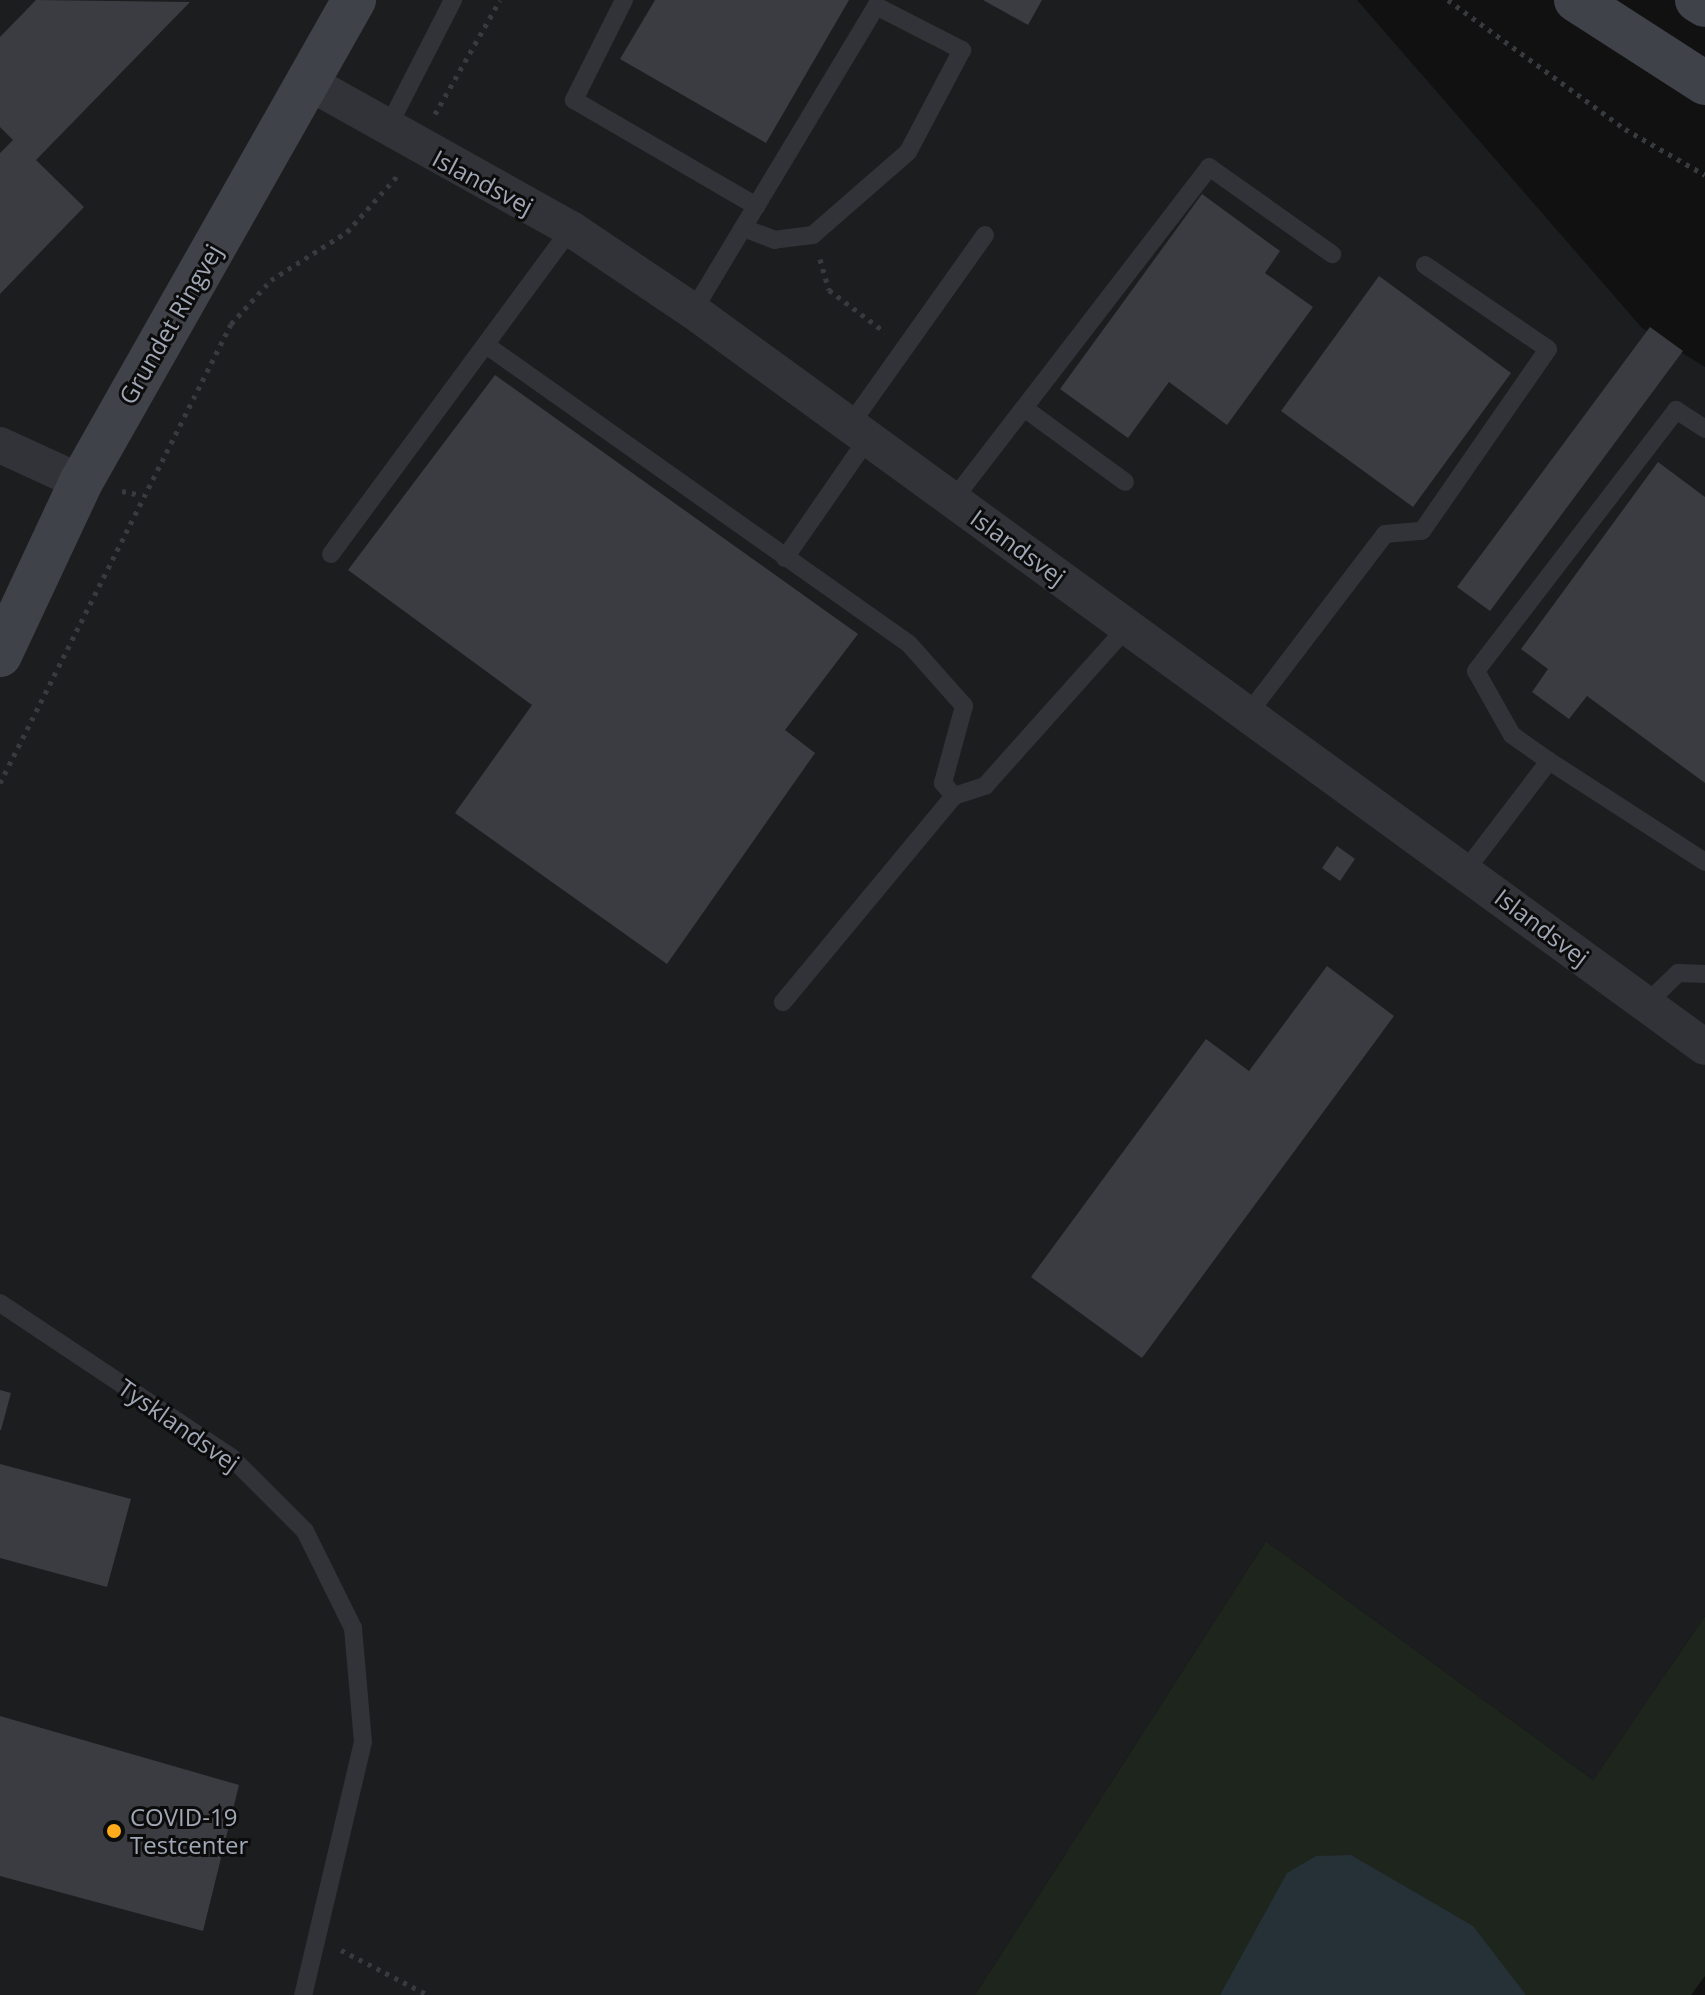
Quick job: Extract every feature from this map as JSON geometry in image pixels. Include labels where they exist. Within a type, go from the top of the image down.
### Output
[{"type":"street","name":"Grundet Ringvej","points":[[0,655],[81,482],[354,0]]},
{"type":"street","points":[[1576,0],[1705,83]]},
{"type":"street","points":[[1697,0],[1705,5]]},
{"type":"street","name":"Islandsvej","points":[[308,82],[402,138],[571,229],[693,311],[1466,870],[1705,1047]]},
{"type":"street","points":[[0,445],[81,482]]},
{"type":"lane","points":[[402,138],[453,0]]},
{"type":"lane","points":[[624,0],[574,100],[756,206]]},
{"type":"lane","points":[[693,311],[876,6],[962,50],[908,152],[813,235],[775,240],[743,228]]},
{"type":"lane","points":[[953,500],[1209,167],[1332,254]]},
{"type":"lane","points":[[331,554],[571,229]]},
{"type":"lane","points":[[785,558],[905,347],[985,235]]},
{"type":"lane","points":[[1248,714],[1385,534],[1422,531],[1548,349],[1425,265]]},
{"type":"lane","points":[[486,345],[909,644],[964,706],[943,783],[954,796]]},
{"type":"lane","points":[[1024,408],[1125,482]]},
{"type":"lane","points":[[1705,429],[1676,410],[1476,671],[1512,735],[1705,862]]},
{"type":"lane","points":[[783,1002],[954,796],[985,786],[1127,627]]},
{"type":"lane","points":[[1466,870],[1549,761]]},
{"type":"lane","points":[[1646,1004],[1678,973],[1705,974]]},
{"type":"lane","name":"Tysklandsvej","points":[[0,1303],[232,1458],[305,1531],[353,1628],[363,1742],[303,1995]]},
{"type":"path","points":[[0,783],[231,324],[271,280],[347,232],[386,194],[402,138],[500,0]]},
{"type":"path","points":[[1448,0],[1625,129],[1705,175]]},
{"type":"path","points":[[813,235],[829,290],[905,347]]},
{"type":"path","points":[[315,1945],[345,1951],[428,1995]]},
{"type":"shaded area","points":[[0,0],[1357,0],[1642,328],[1705,367],[1705,1616],[1593,1780],[1266,1541],[975,1995],[0,1995]]},
{"type":"shaded area","points":[[1266,1541],[1593,1780],[1705,1616],[1705,1976],[1691,1995],[975,1995]]},
{"type":"shaded area","points":[[1351,1855],[1473,1926],[1526,1995],[1220,1995],[1287,1873],[1316,1856]]},
{"type":"building","points":[[36,0],[190,2],[36,160],[84,207],[0,294],[0,153],[13,140],[0,127],[0,37]]},
{"type":"building","points":[[655,0],[849,0],[766,143],[620,59]]},
{"type":"building","points":[[983,0],[1042,0],[1028,25]]},
{"type":"building","points":[[1202,194],[1280,251],[1265,273],[1313,307],[1227,425],[1169,382],[1128,438],[1060,389]]},
{"type":"building","points":[[1379,276],[1511,373],[1413,507],[1281,411]]},
{"type":"building","points":[[1650,327],[1683,351],[1490,611],[1457,587]]},
{"type":"building","points":[[495,375],[858,634],[785,730],[815,753],[667,964],[455,813],[532,705],[348,570]]},
{"type":"building","points":[[1658,462],[1705,497],[1705,783],[1587,696],[1569,719],[1532,692],[1548,669],[1521,649]]},
{"type":"building","points":[[1337,846],[1355,859],[1340,881],[1322,868]]},
{"type":"building","points":[[1327,966],[1394,1016],[1142,1358],[1031,1277],[1206,1039],[1249,1071]]},
{"type":"building","points":[[0,1390],[11,1393],[1,1430],[0,1430]]},
{"type":"building","points":[[0,1464],[131,1499],[107,1587],[0,1558]]},
{"type":"building","name":"COVID-19 Testcenter","points":[[0,1716],[239,1785],[203,1931],[0,1876]]},
{"type":"place","name":"COVID-19 Testcenter","points":[[114,1831]]}]
